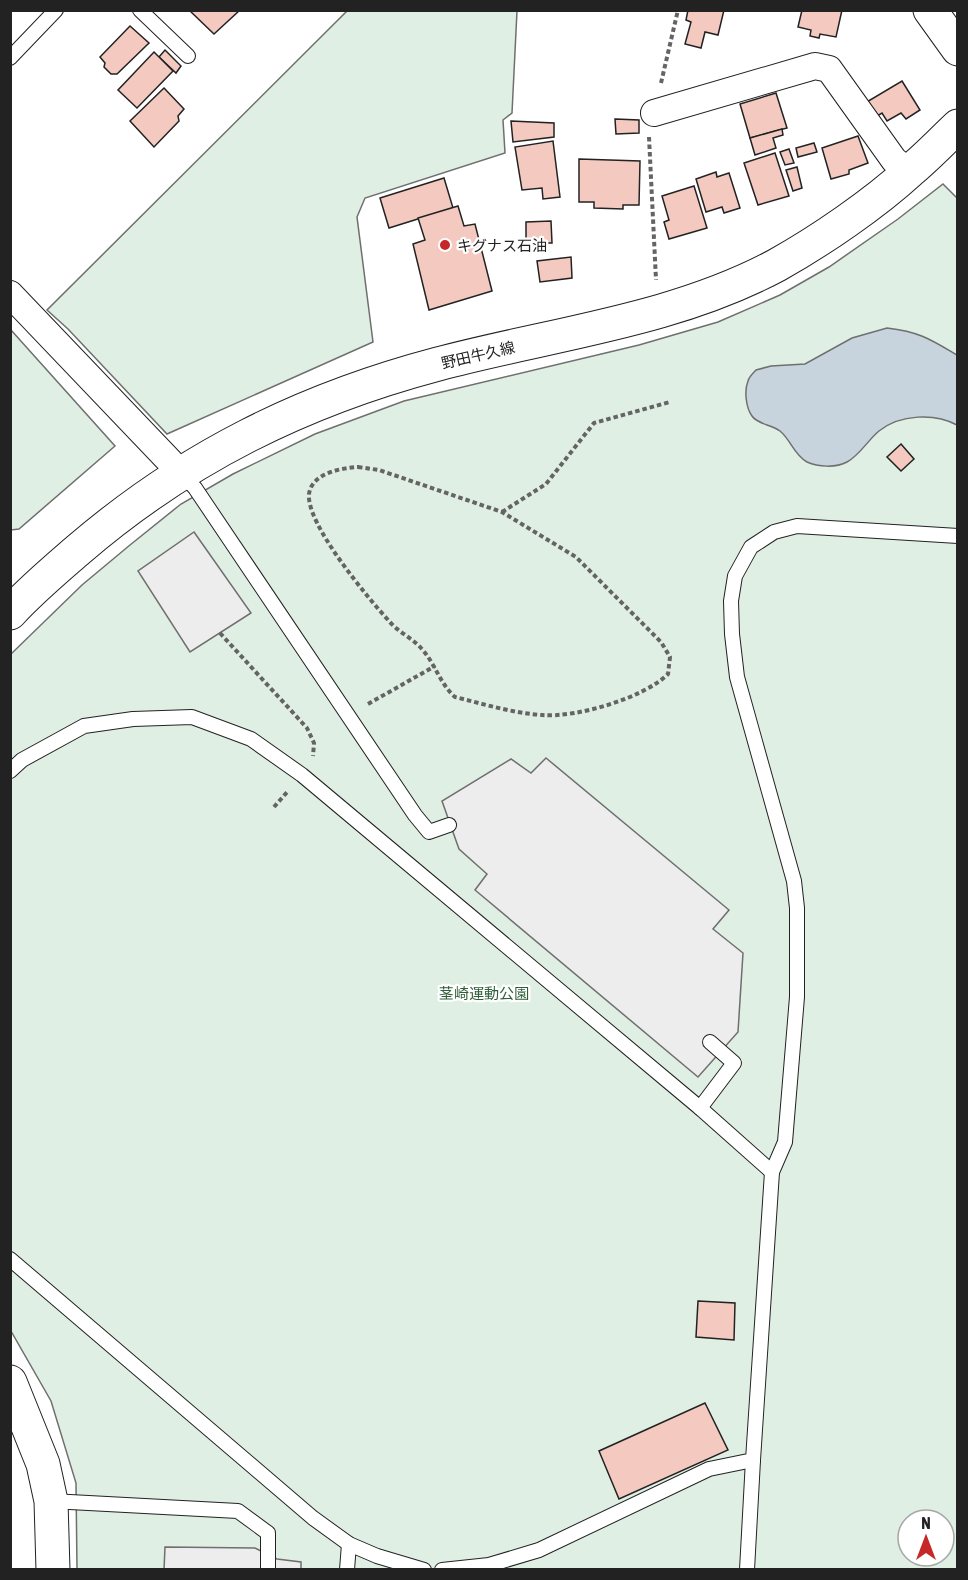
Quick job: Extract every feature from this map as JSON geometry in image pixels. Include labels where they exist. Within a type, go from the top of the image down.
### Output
[{"type":"main road","points":[[930,10],[957,50]]},
{"type":"main road","name":"野田牛久線","points":[[14,601],[102,529],[180,472],[242,437],[294,413],[360,387],[437,364],[661,310],[712,294],[776,265],[842,224],[909,172],[957,126]]},
{"type":"main road","points":[[10,1382],[43,1464],[51,1502],[53,1569]]},
{"type":"street","points":[[654,112],[815,66],[829,69],[894,160],[909,172]]},
{"type":"street","points":[[10,294],[180,472]]},
{"type":"lane","points":[[10,58],[56,10]]},
{"type":"lane","points":[[140,10],[188,56]]},
{"type":"lane","points":[[180,472],[195,488],[415,815],[429,832],[449,825]]},
{"type":"lane","points":[[747,1569],[772,1172],[786,1142],[797,997],[797,908],[794,881],[737,677],[731,601],[735,576],[751,547],[774,532],[797,526],[957,536]]},
{"type":"lane","points":[[10,771],[22,760],[84,726],[133,719],[192,717],[251,739],[302,776],[700,1108],[772,1172]]},
{"type":"lane","points":[[700,1108],[734,1063],[710,1042]]},
{"type":"lane","points":[[10,1259],[313,1518],[349,1544],[377,1556],[424,1569]]},
{"type":"lane","points":[[442,1569],[489,1564],[539,1551],[709,1469],[753,1460]]},
{"type":"lane","points":[[51,1502],[238,1511],[268,1533],[268,1569]]},
{"type":"lane","points":[[347,1569],[349,1544]]},
{"type":"path","points":[[661,310],[655,270],[649,129],[678,10]]},
{"type":"path","points":[[502,512],[546,484],[594,423],[670,402]]},
{"type":"path","points":[[358,467],[379,470],[502,512],[576,557],[661,642],[670,657],[668,674],[658,684],[623,700],[571,713],[544,715],[516,712],[455,697],[448,691],[435,666],[421,647],[390,623],[333,551],[311,510],[309,493],[314,482],[338,469],[358,467]]},
{"type":"path","points":[[220,633],[307,728],[314,743],[313,761],[274,807]]},
{"type":"path","points":[[368,704],[435,666]]},
{"type":"green space","points":[[347,11],[517,11],[512,113],[503,120],[505,153],[365,198],[357,217],[373,342],[167,434],[68,329],[47,310]]},
{"type":"green space","name":"茎崎運動公園","points":[[943,184],[958,199],[957,1569],[77,1569],[76,1483],[51,1401],[11,1331],[11,654],[82,585],[181,504],[233,474],[315,434],[404,401],[639,345],[718,322],[780,295],[829,267],[898,219]]},
{"type":"green space","points":[[11,330],[115,446],[19,529],[11,530]]},
{"type":"shaded area","points":[[887,328],[924,337],[957,355],[957,425],[928,417],[897,421],[879,431],[851,459],[843,464],[827,466],[807,462],[780,431],[757,421],[750,413],[746,390],[749,378],[756,370],[771,366],[805,364],[852,338]]},
{"type":"shaded area","points":[[194,532],[251,613],[190,652],[138,571]]},
{"type":"shaded area","points":[[546,758],[729,910],[713,929],[743,953],[738,1032],[698,1077],[475,890],[487,874],[459,849],[442,801],[511,759],[531,773]]},
{"type":"shaded area","points":[[165,1547],[255,1548],[277,1559],[301,1562],[301,1569],[164,1570]]},
{"type":"building","points":[[189,10],[240,10],[214,34]]},
{"type":"building","points":[[688,10],[724,10],[718,35],[705,32],[701,48],[685,44],[691,22],[686,20]]},
{"type":"building","points":[[802,10],[842,10],[836,37],[820,34],[819,38],[810,36],[811,30],[798,27]]},
{"type":"building","points":[[130,26],[149,43],[117,74],[111,74],[104,67],[105,63],[100,57]]},
{"type":"building","points":[[165,50],[181,66],[176,73],[159,57]]},
{"type":"building","points":[[154,52],[173,71],[137,108],[118,90]]},
{"type":"building","points":[[902,81],[920,110],[906,119],[901,113],[887,121],[882,113],[874,118],[865,103]]},
{"type":"building","points":[[164,88],[184,109],[178,116],[179,121],[154,147],[130,121]]},
{"type":"building","points":[[776,93],[787,128],[750,138],[740,104]]},
{"type":"building","points":[[615,119],[639,120],[639,133],[616,134]]},
{"type":"building","points":[[511,121],[554,123],[554,137],[513,142]]},
{"type":"building","points":[[782,129],[783,135],[773,138],[776,148],[755,155],[750,138]]},
{"type":"building","points":[[858,136],[868,163],[849,170],[849,174],[831,179],[822,148]]},
{"type":"building","points":[[553,141],[560,197],[543,199],[542,188],[522,190],[515,147]]},
{"type":"building","points":[[814,143],[817,152],[798,157],[796,148]]},
{"type":"building","points":[[789,149],[794,163],[785,165],[780,152]]},
{"type":"building","points":[[775,153],[789,196],[758,205],[744,163]]},
{"type":"building","points":[[579,159],[640,161],[639,205],[623,205],[623,209],[594,208],[594,202],[579,202]]},
{"type":"building","points":[[797,167],[802,188],[793,191],[786,170]]},
{"type":"building","points":[[716,172],[717,177],[729,173],[740,208],[724,213],[722,207],[706,212],[696,179]]},
{"type":"building","points":[[444,178],[453,208],[389,228],[380,198]]},
{"type":"building","points":[[694,186],[707,228],[669,239],[664,222],[669,220],[662,196]]},
{"type":"building","points":[[458,206],[464,226],[475,224],[492,291],[429,310],[413,244],[425,240],[418,218]]},
{"type":"building","points":[[551,221],[552,243],[526,243],[526,222]]},
{"type":"building","points":[[571,257],[572,278],[540,282],[537,261]]},
{"type":"building","points":[[901,444],[914,459],[901,471],[887,457]]},
{"type":"building","points":[[698,1301],[735,1303],[734,1340],[696,1337]]},
{"type":"building","points":[[705,1403],[728,1450],[619,1499],[599,1451]]},
{"type":"place","name":"キグナス石油","points":[[445,245]]}]
